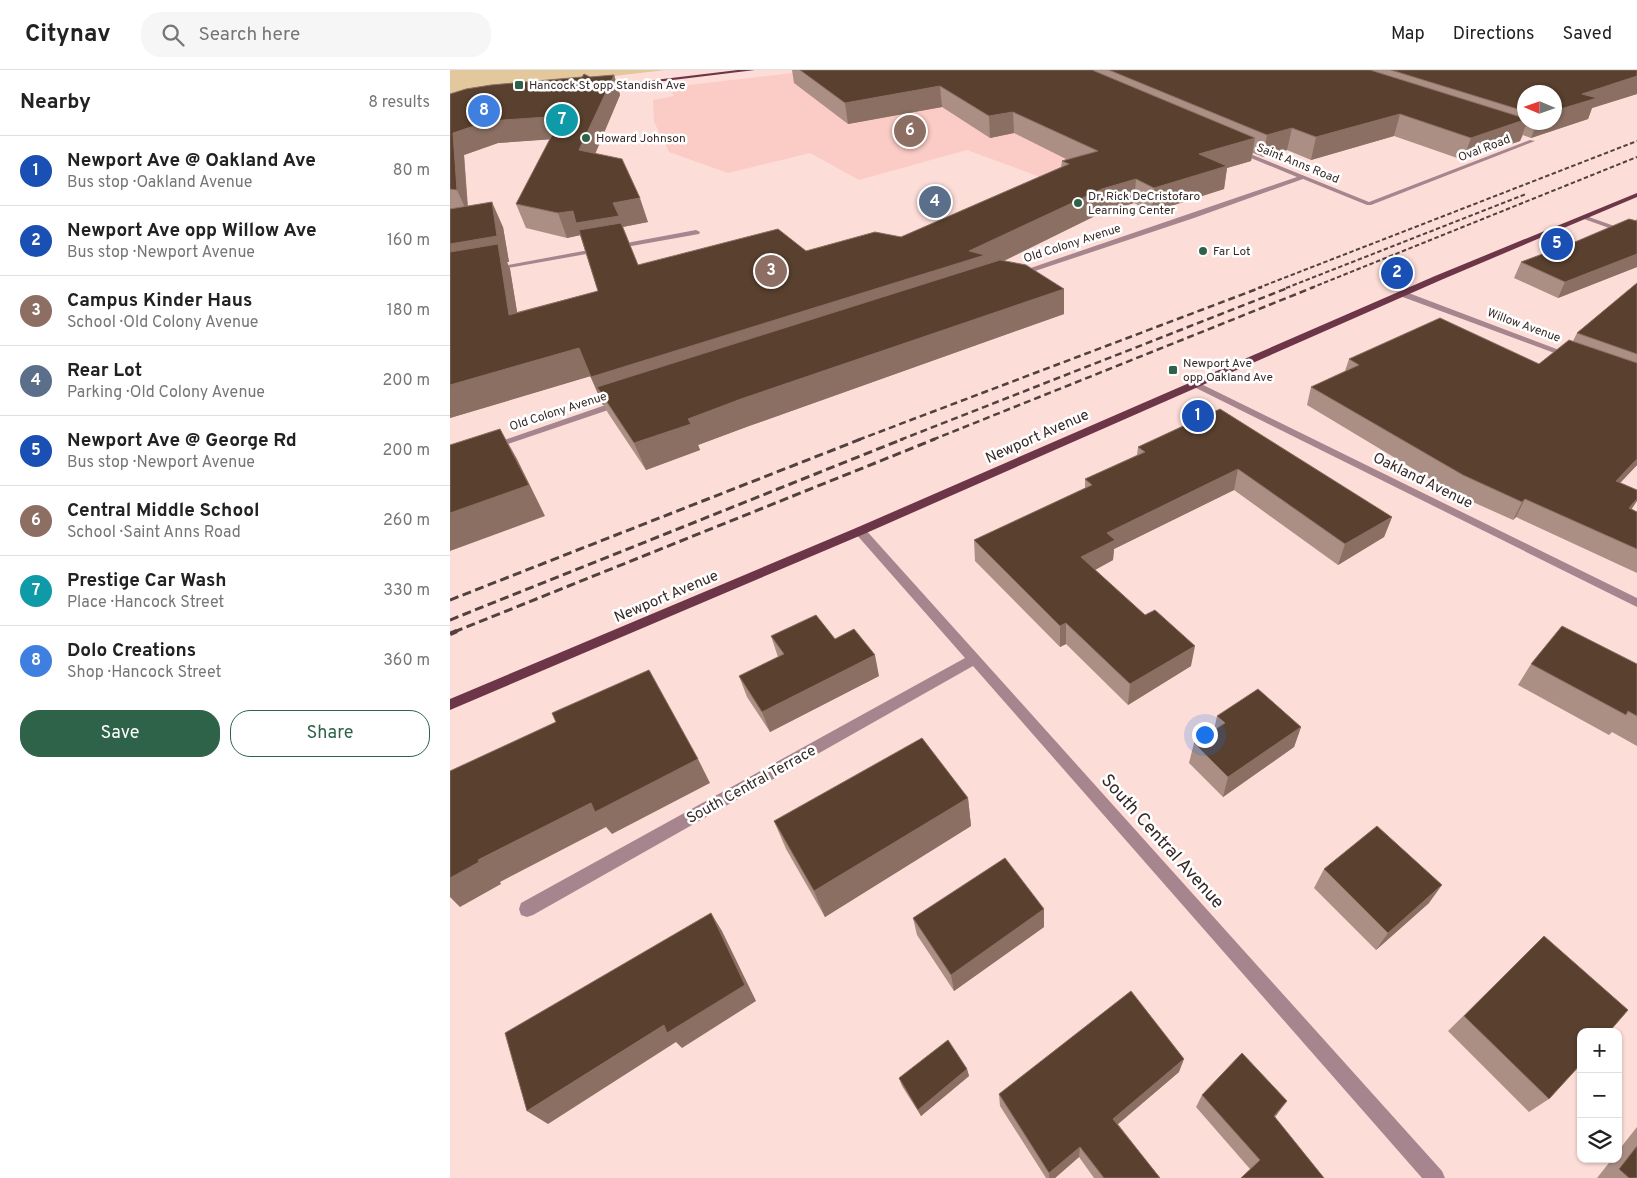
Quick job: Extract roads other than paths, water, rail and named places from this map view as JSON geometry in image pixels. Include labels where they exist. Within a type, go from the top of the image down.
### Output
[{"type":"main road","points":[[593,87],[752,70]]},
{"type":"main road","name":"Newport Avenue","points":[[450,705],[1637,195]]},
{"type":"street","name":"Oval Road","points":[[1369,204],[1532,141],[1523,138]]},
{"type":"street","name":"Saint Anns Road","points":[[1229,147],[1301,178],[1369,204]]},
{"type":"street","name":"Old Colony Avenue","points":[[1009,276],[1192,217],[1301,178]]},
{"type":"street","points":[[1586,218],[1637,236]]},
{"type":"street","points":[[480,271],[696,232]]},
{"type":"street","name":"Willow Avenue","points":[[1403,294],[1581,359]]},
{"type":"street","name":"Oakland Avenue","points":[[1195,384],[1637,604]]},
{"type":"street","name":"Old Colony Avenue","points":[[487,448],[634,399]]},
{"type":"street","name":"South Central Avenue","points":[[860,530],[1435,1178]]},
{"type":"street","name":"South Central Terrace","points":[[527,909],[975,659]]},
{"type":"railway","points":[[1258,288],[1637,141]]},
{"type":"railway","points":[[1311,288],[1637,157]]},
{"type":"railway","points":[[1286,288],[1526,194]]},
{"type":"railway","points":[[858,440],[1262,287]]},
{"type":"railway","points":[[900,440],[1290,287]]},
{"type":"railway","points":[[932,440],[1314,287]]},
{"type":"railway","points":[[450,600],[861,439]]},
{"type":"railway","points":[[450,620],[903,439]]},
{"type":"railway","points":[[454,632],[935,439]]},
{"type":"railway","points":[[450,634],[457,631]]},
{"type":"place","name":"Hancock St opp Standish Ave","points":[[519,85]]},
{"type":"place","name":"Dolo Creations","points":[[484,111]]},
{"type":"place","name":"Prestige Car Wash","points":[[562,120]]},
{"type":"place","name":"Central Middle School","points":[[910,131]]},
{"type":"place","name":"Howard Johnson","points":[[586,138]]},
{"type":"place","name":"Rear Lot","points":[[935,202]]},
{"type":"place","name":"Dr. Rick DeCristofaro Learning Center","points":[[1078,203]]},
{"type":"place","name":"Newport Ave @ George Rd","points":[[1557,244]]},
{"type":"place","name":"Far Lot","points":[[1203,251]]},
{"type":"place","name":"Campus Kinder Haus","points":[[771,271]]},
{"type":"place","name":"Newport Ave opp Willow Ave","points":[[1397,273]]},
{"type":"place","name":"Newport Ave opp Oakland Ave","points":[[1173,370]]},
{"type":"place","name":"Newport Ave @ Oakland Ave","points":[[1198,416]]}]
